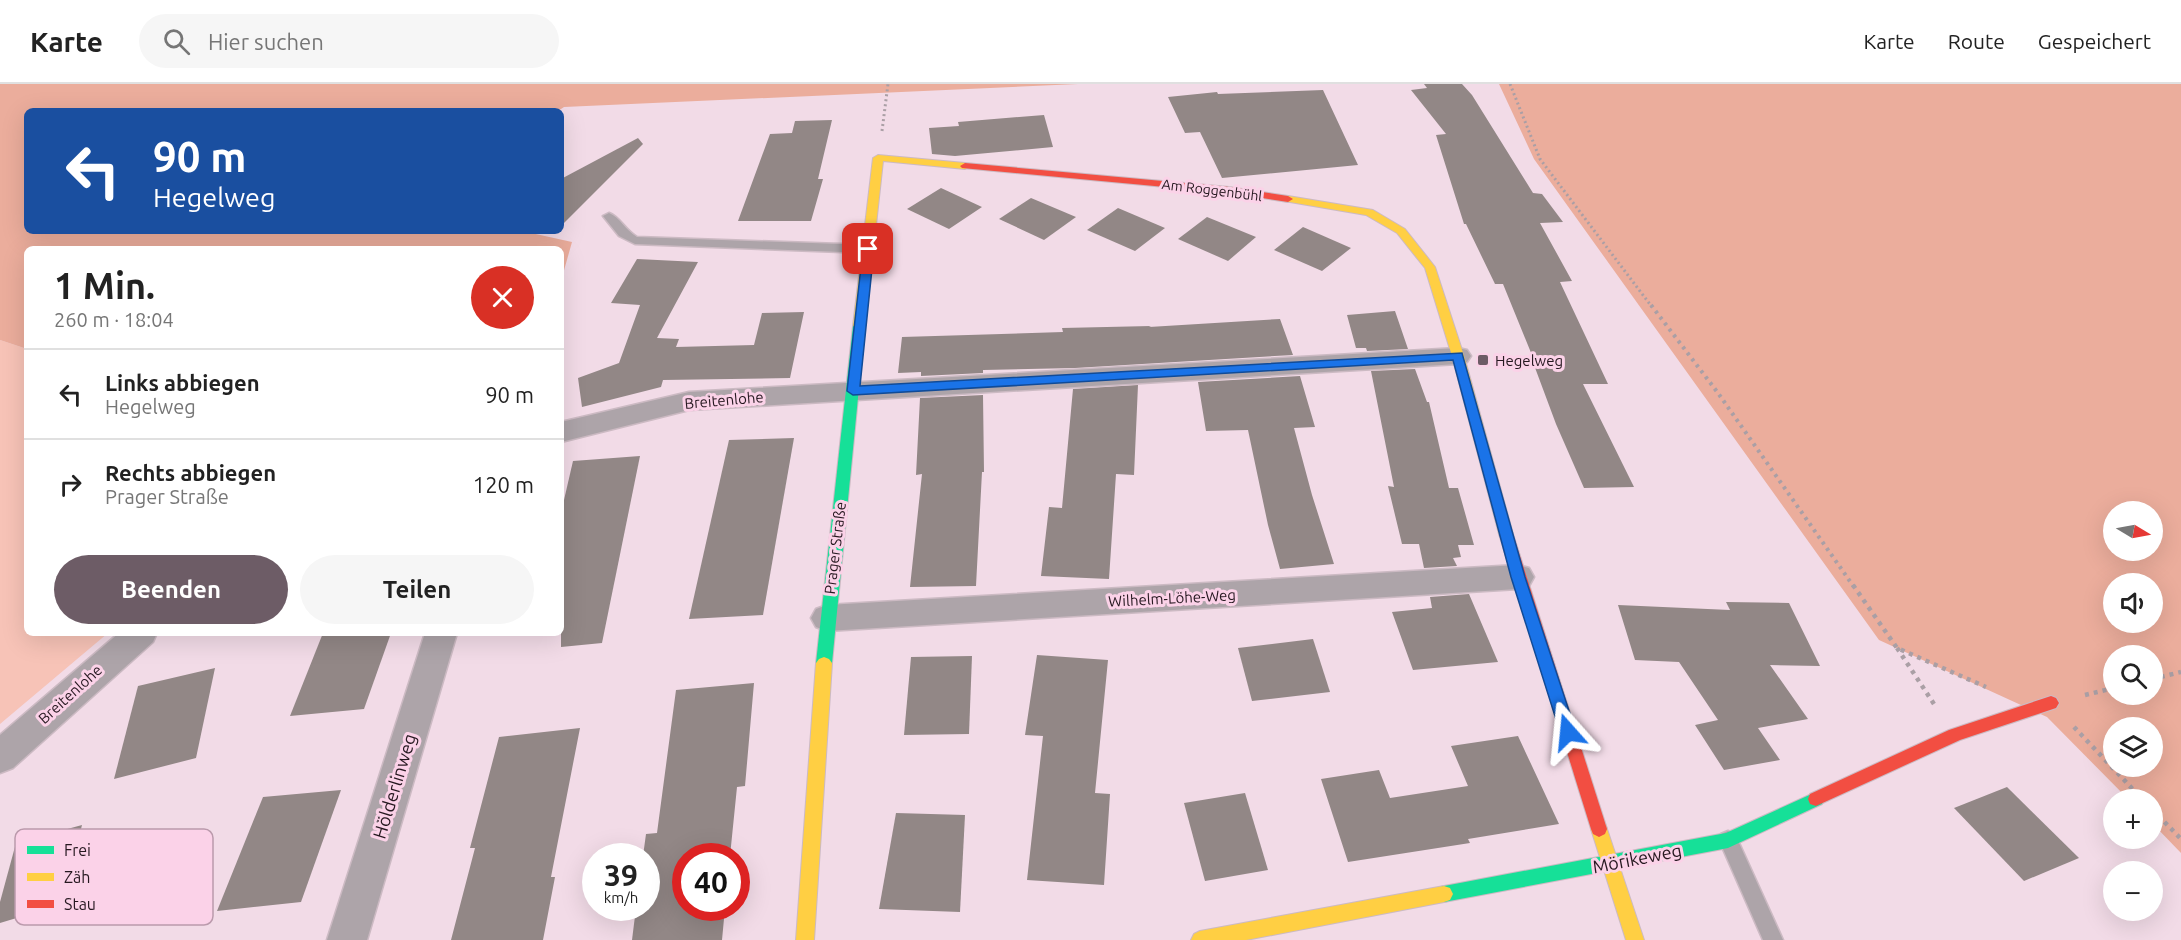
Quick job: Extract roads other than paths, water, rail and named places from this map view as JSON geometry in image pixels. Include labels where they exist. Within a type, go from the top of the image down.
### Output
[{"type":"street","name":"Prager Straße","points":[[805,940],[827,618],[878,158]]},
{"type":"street","name":"Am Roggenbühl","points":[[878,158],[1229,190],[1369,212],[1401,231],[1430,267],[1458,356],[1518,577],[1635,940]]},
{"type":"street","points":[[853,391],[1458,356]]},
{"type":"street","name":"Breitenlohe","points":[[564,431],[689,401],[853,391]]},
{"type":"street","name":"Wilhelm-Löhe-Weg","points":[[827,618],[1518,577]]},
{"type":"street","name":"Breitenlohe","points":[[0,757],[138,636]]},
{"type":"street","name":"Hölderlinweg","points":[[347,940],[440,636]]},
{"type":"street","name":"Mörikeweg","points":[[1200,940],[1611,864],[1728,840],[1955,735],[2051,703]]},
{"type":"lane","points":[[609,216],[623,234],[635,240],[868,249]]},
{"type":"lane","points":[[1728,840],[1773,940]]},
{"type":"place","name":"Hegelweg","points":[[1483,360]]}]
